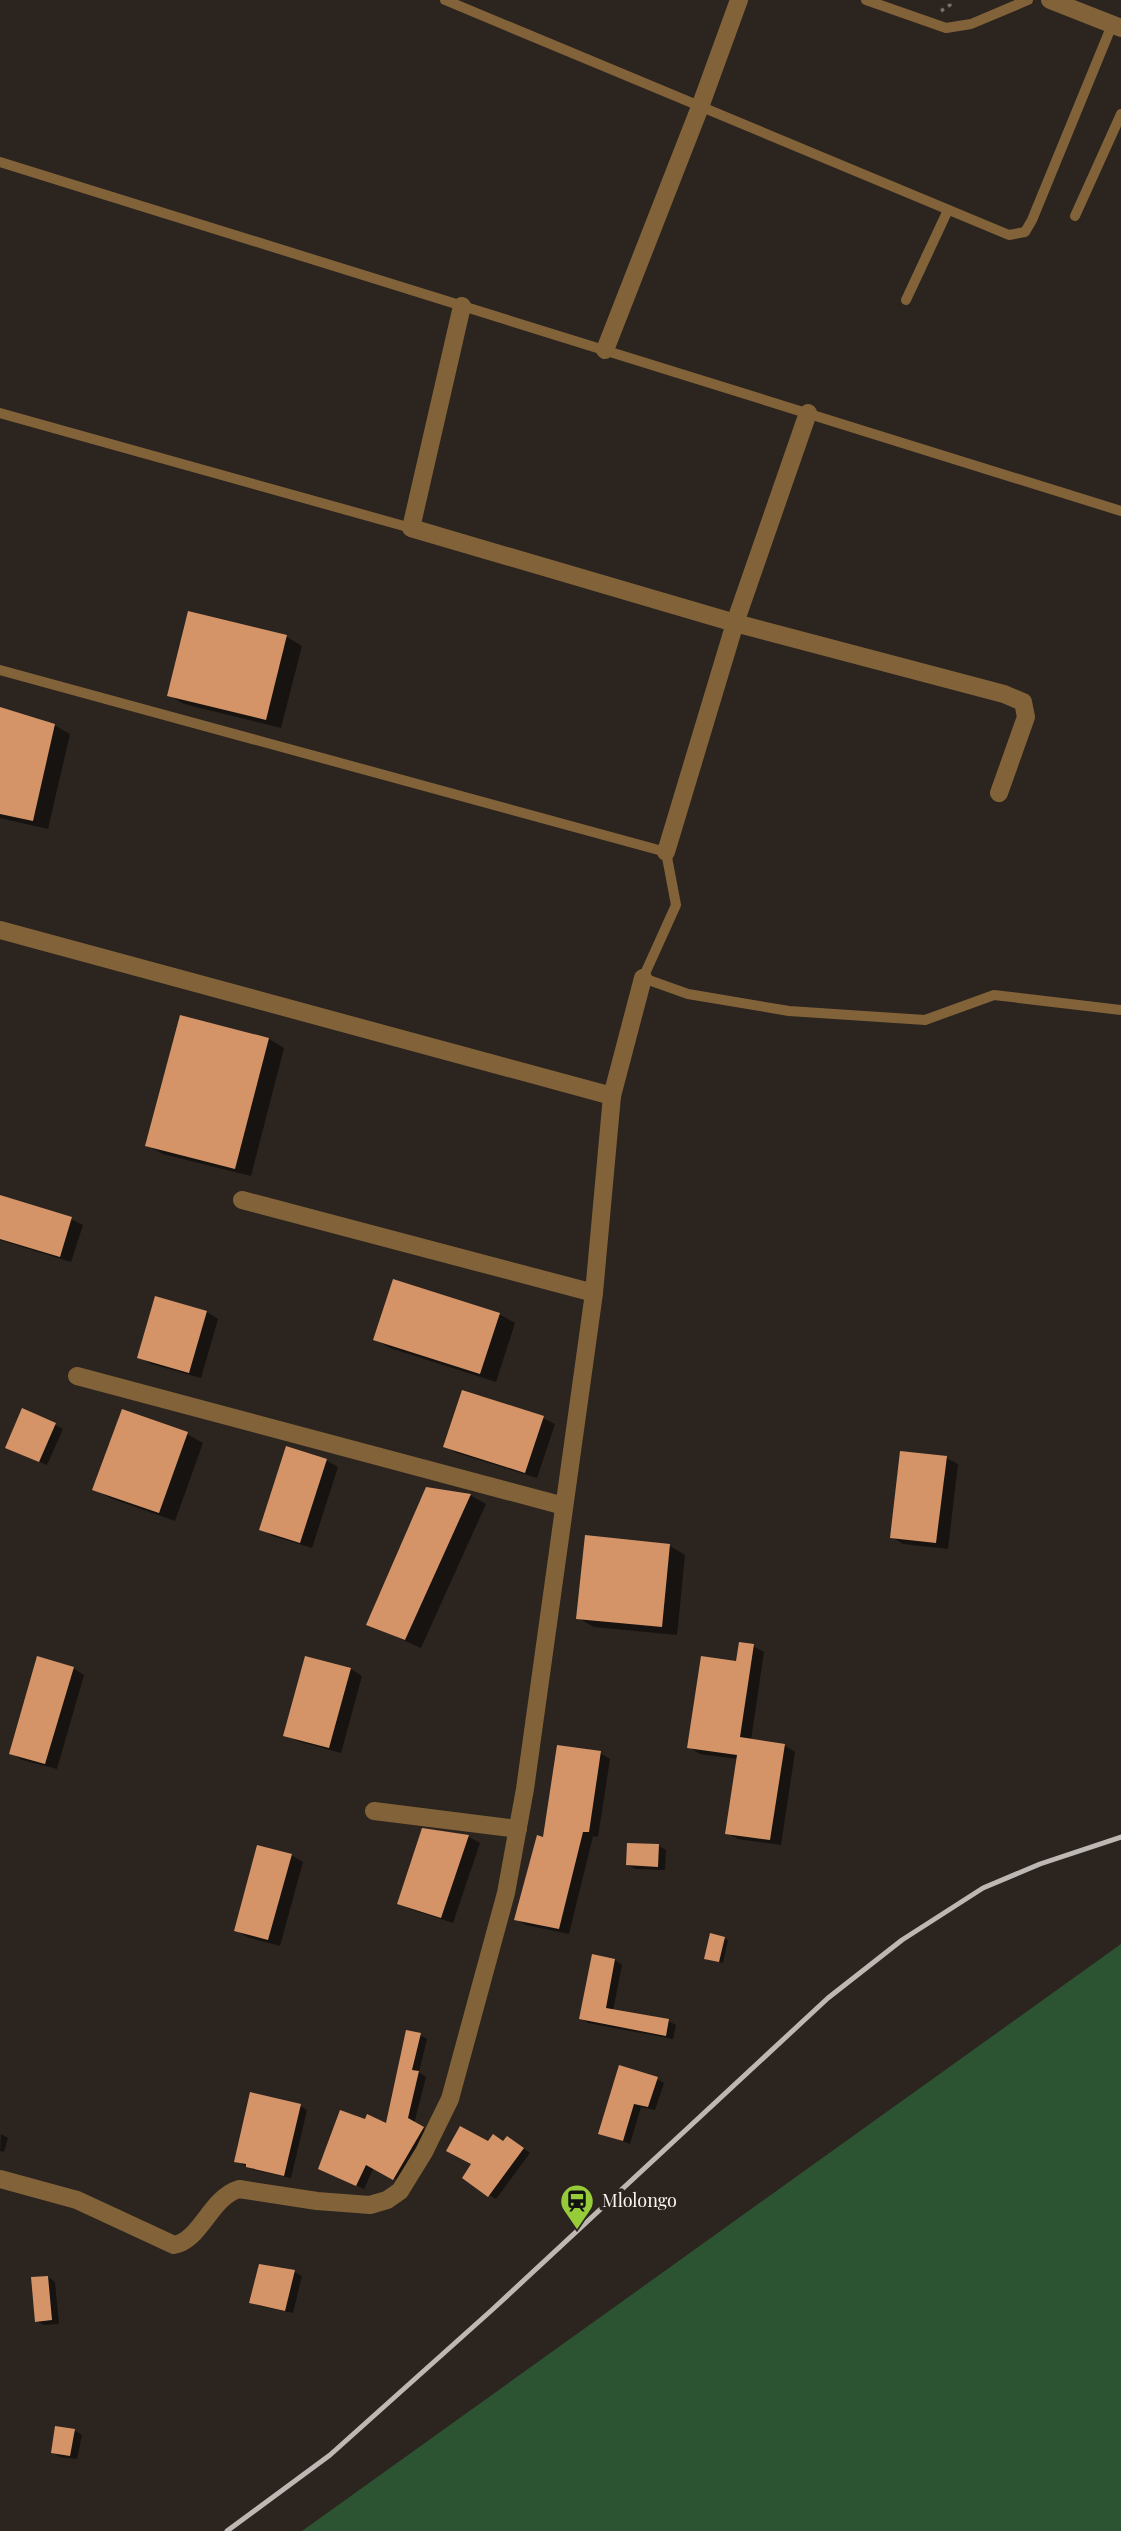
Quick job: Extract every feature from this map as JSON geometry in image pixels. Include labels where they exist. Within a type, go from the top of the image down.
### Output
[{"type":"street","points":[[605,350],[739,0]]},
{"type":"street","points":[[1050,0],[1117,27]]},
{"type":"street","points":[[463,306],[411,528],[735,623],[1004,694],[1023,702],[1026,716],[999,793]]},
{"type":"street","points":[[666,852],[735,623],[808,414]]},
{"type":"street","points":[[0,930],[612,1096]]},
{"type":"street","points":[[0,2179],[77,2200],[174,2245],[187,2239],[217,2203],[239,2189],[317,2201],[370,2205],[400,2191],[424,2152],[450,2099],[506,1893],[518,1829],[594,1293],[612,1096],[643,978]]},
{"type":"street","points":[[242,1200],[594,1293]]},
{"type":"street","points":[[76,1376],[564,1506]]},
{"type":"street","points":[[374,1811],[518,1829]]},
{"type":"lane","points":[[445,0],[1009,236],[1025,232],[1032,220],[1117,27]]},
{"type":"lane","points":[[866,0],[946,28],[971,24],[1028,0]]},
{"type":"lane","points":[[1075,216],[1121,114]]},
{"type":"lane","points":[[0,162],[1121,511]]},
{"type":"lane","points":[[906,300],[948,210]]},
{"type":"lane","points":[[0,413],[411,528]]},
{"type":"lane","points":[[0,670],[666,852],[676,905],[643,978],[688,994],[789,1011],[925,1020],[994,995],[1121,1010]]},
{"type":"path","points":[[931,6],[941,11],[950,5],[950,0]]},
{"type":"green space","points":[[1121,1944],[1121,2531],[302,2531]]},
{"type":"building","points":[[188,611],[287,635],[266,720],[167,696]]},
{"type":"building","points":[[0,707],[55,724],[33,821],[0,814]]},
{"type":"building","points":[[180,1015],[269,1038],[235,1169],[145,1146]]},
{"type":"building","points":[[0,1195],[72,1217],[60,1257],[0,1239]]},
{"type":"building","points":[[393,1279],[500,1313],[480,1374],[373,1340]]},
{"type":"building","points":[[155,1296],[207,1311],[189,1373],[137,1358]]},
{"type":"building","points":[[462,1390],[544,1416],[525,1473],[443,1447]]},
{"type":"building","points":[[22,1408],[56,1423],[39,1462],[5,1448]]},
{"type":"building","points":[[122,1409],[188,1432],[159,1513],[92,1490]]},
{"type":"building","points":[[286,1446],[327,1459],[300,1543],[259,1530]]},
{"type":"building","points":[[900,1451],[947,1456],[936,1543],[890,1538]]},
{"type":"building","points":[[426,1487],[471,1494],[405,1640],[366,1625]]},
{"type":"building","points":[[585,1535],[670,1544],[662,1627],[576,1619]]},
{"type":"building","points":[[739,1642],[754,1644],[740,1737],[785,1744],[770,1840],[725,1834],[737,1755],[687,1748],[701,1656],[736,1661]]},
{"type":"building","points":[[37,1656],[74,1667],[45,1764],[9,1754]]},
{"type":"building","points":[[305,1656],[351,1668],[329,1748],[283,1736]]},
{"type":"building","points":[[557,1745],[601,1751],[589,1832],[583,1832],[559,1929],[514,1920],[537,1835],[543,1837]]},
{"type":"building","points":[[422,1828],[469,1835],[441,1918],[397,1904]]},
{"type":"building","points":[[627,1843],[659,1844],[658,1867],[626,1865]]},
{"type":"building","points":[[257,1845],[292,1854],[268,1940],[234,1931]]},
{"type":"building","points":[[710,1933],[725,1937],[719,1962],[704,1959]]},
{"type":"building","points":[[592,1954],[615,1959],[606,2008],[669,2019],[666,2036],[579,2019]]},
{"type":"building","points":[[406,2030],[421,2033],[412,2070],[419,2071],[408,2118],[424,2127],[393,2180],[366,2165],[356,2186],[318,2169],[340,2110],[365,2119],[367,2114],[386,2123]]},
{"type":"building","points":[[619,2065],[658,2077],[648,2107],[634,2104],[623,2141],[598,2134]]},
{"type":"building","points":[[250,2092],[301,2104],[284,2176],[234,2162]]},
{"type":"building","points":[[460,2126],[488,2141],[493,2134],[503,2141],[507,2136],[524,2148],[488,2197],[462,2178],[471,2164],[446,2151]]},
{"type":"building","points":[[259,2264],[295,2270],[285,2311],[249,2303]]},
{"type":"building","points":[[48,2276],[52,2320],[35,2322],[31,2277]]},
{"type":"building","points":[[55,2426],[75,2429],[70,2456],[51,2453]]},
{"type":"railway","points":[[227,2531],[330,2455],[493,2309],[828,1998],[902,1940],[983,1888],[1040,1864],[1121,1837]]},
{"type":"place","name":"Mlolongo","points":[[577,2231]]}]
